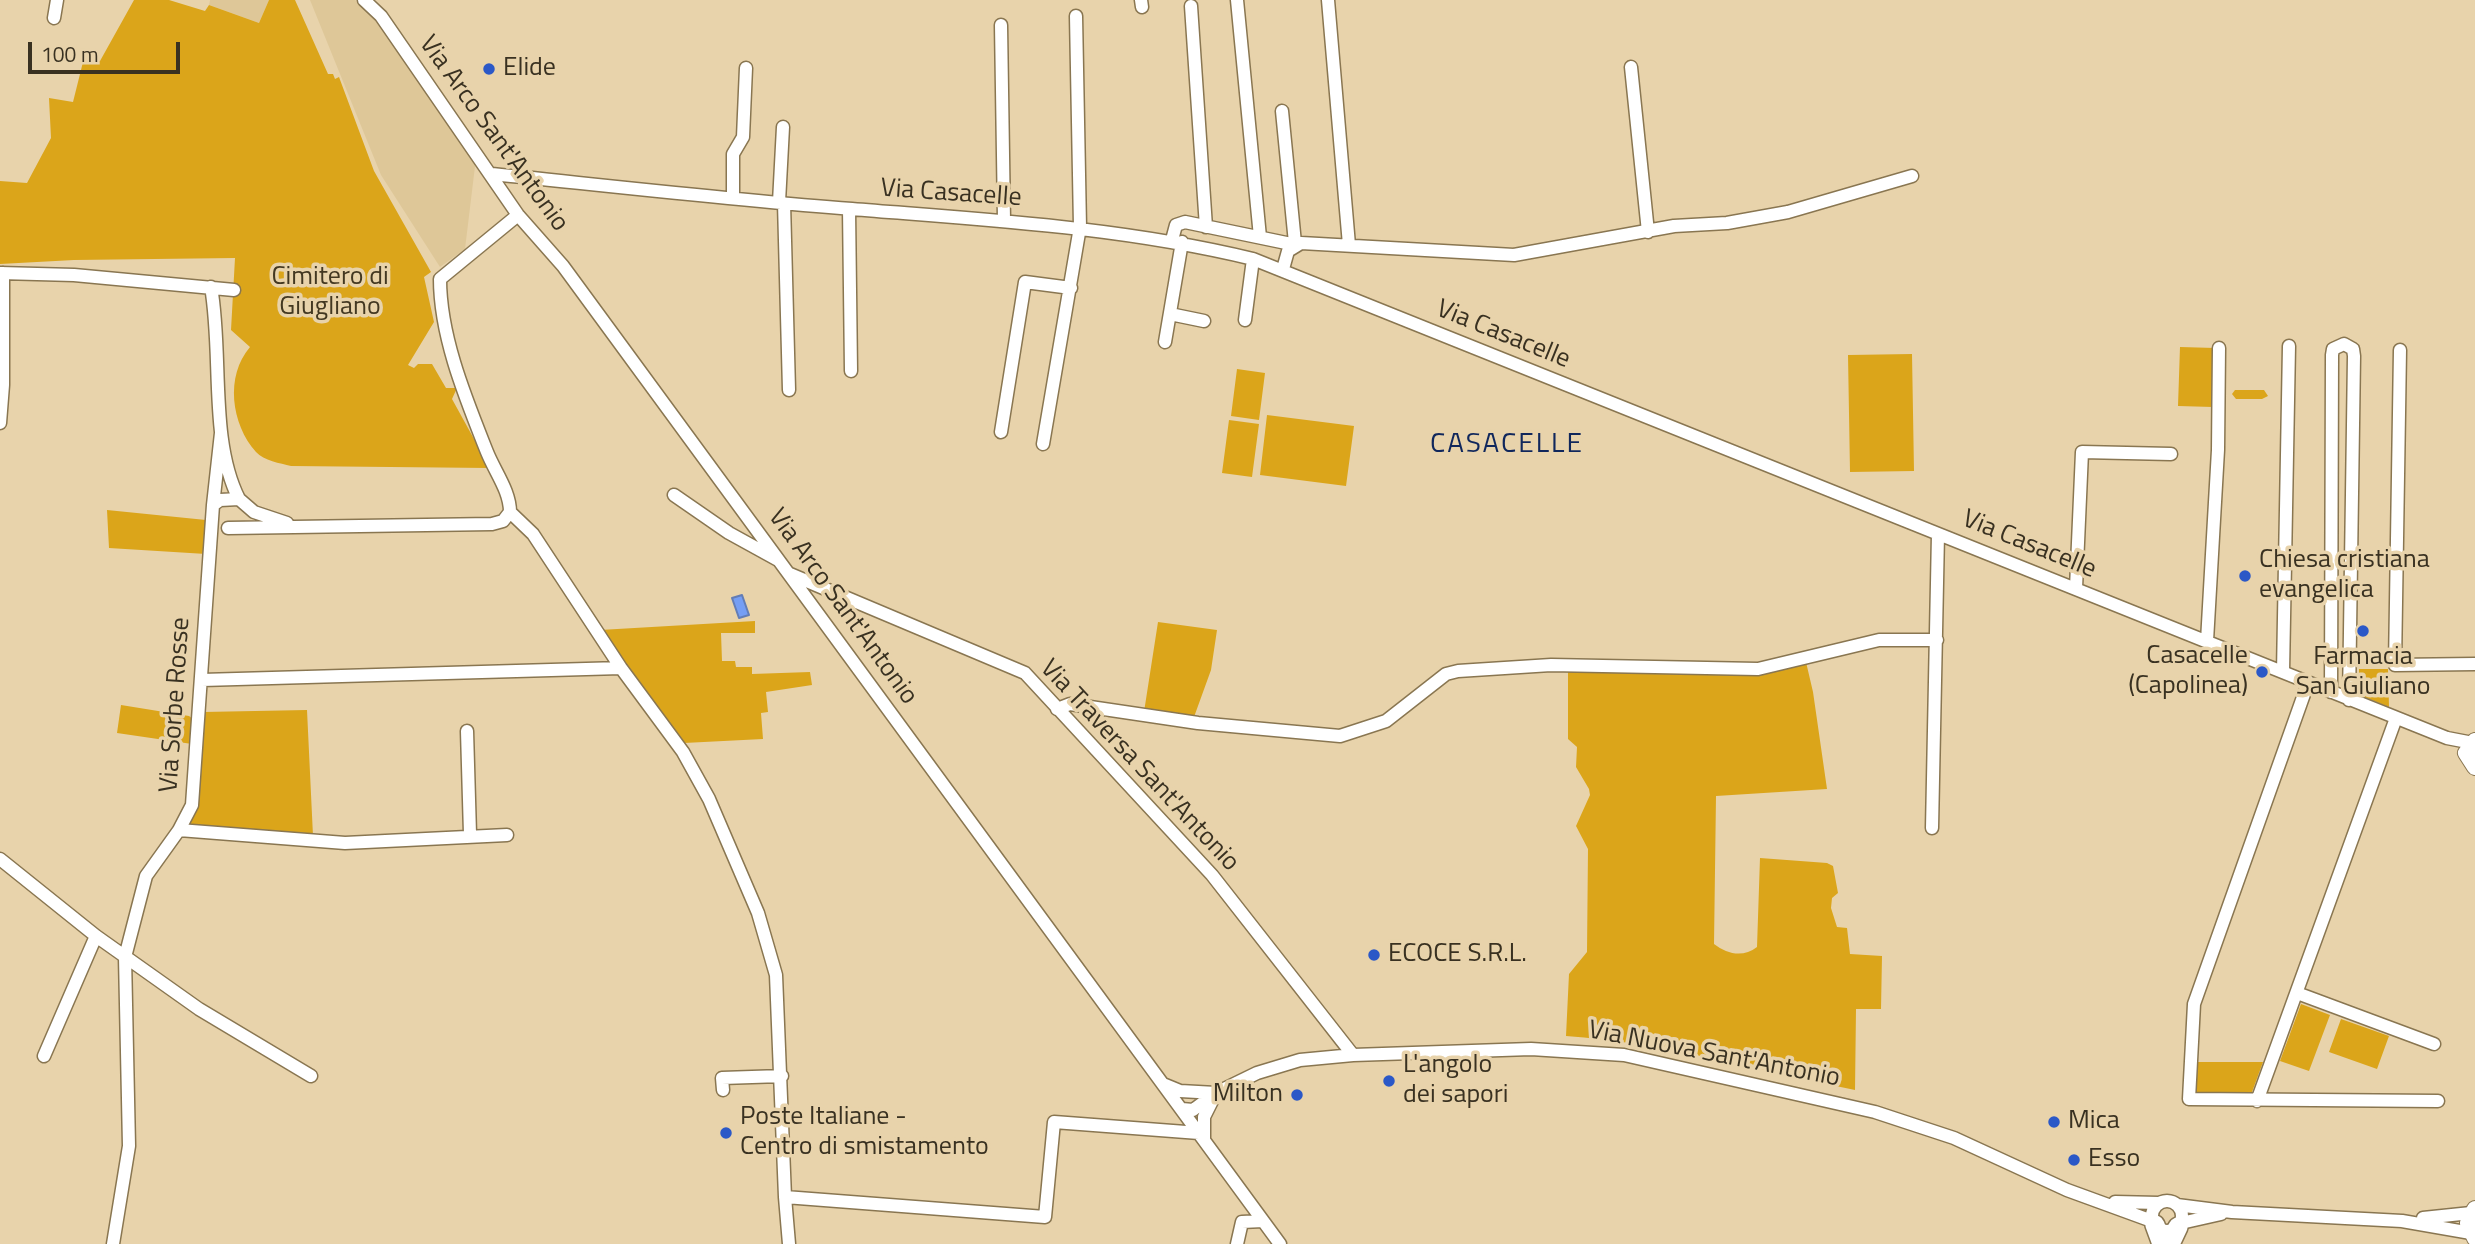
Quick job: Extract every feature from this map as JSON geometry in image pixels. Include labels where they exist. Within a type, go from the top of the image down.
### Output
[{"type":"main road","points":[[2471,746],[2475,768]]},
{"type":"main road","points":[[2473,1211],[2468,1223],[2473,1235]]},
{"type":"street","points":[[54,18],[57,0]]},
{"type":"street","points":[[1237,0],[1260,237]]},
{"type":"street","points":[[1328,0],[1349,245]]},
{"type":"street","name":"Via Arco Sant'Antonio","points":[[374,3],[518,215],[563,266],[1280,1244]]},
{"type":"street","points":[[1191,6],[1206,227]]},
{"type":"street","points":[[1043,444],[1080,227],[1076,16]]},
{"type":"street","points":[[1001,25],[1004,220]]},
{"type":"street","points":[[1631,67],[1648,232]]},
{"type":"street","points":[[733,198],[733,154],[743,137],[746,68]]},
{"type":"street","points":[[1282,111],[1295,244]]},
{"type":"street","points":[[783,127],[782,203],[789,390]]},
{"type":"street","name":"Via Casacelle","points":[[492,174],[782,203],[1080,227],[1177,241],[1253,259],[2350,700],[2471,746]]},
{"type":"street","points":[[1165,342],[1178,223],[1295,244],[1514,255],[1674,226],[1727,223],[1788,212],[1912,176]]},
{"type":"street","points":[[849,209],[852,372]]},
{"type":"street","points":[[221,433],[211,524],[228,528],[492,524],[503,520],[510,512],[510,500],[488,453],[463,385],[440,304],[440,279],[518,215]]},
{"type":"street","points":[[1283,269],[1288,251],[1295,244]]},
{"type":"street","points":[[1245,320],[1253,259]]},
{"type":"street","points":[[0,423],[4,385],[2,273],[74,275],[234,290]]},
{"type":"street","points":[[1001,432],[1025,282],[1071,288]]},
{"type":"street","points":[[211,287],[219,352],[221,433],[226,470],[240,501],[238,522],[228,528]]},
{"type":"street","points":[[1170,314],[1204,321]]},
{"type":"street","points":[[2331,692],[2332,355],[2333,349],[2344,344],[2353,349],[2354,356],[2350,700]]},
{"type":"street","points":[[2283,672],[2289,346]]},
{"type":"street","points":[[2207,641],[2218,450],[2219,348]]},
{"type":"street","points":[[2400,350],[2395,665],[2475,664]]},
{"type":"street","points":[[2076,588],[2082,452],[2171,454]]},
{"type":"street","points":[[674,495],[729,533],[781,562]]},
{"type":"street","points":[[213,505],[220,500],[240,501],[271,519],[300,526]]},
{"type":"street","points":[[510,512],[533,534],[621,668],[683,752],[709,799],[758,913],[776,975],[789,1244]]},
{"type":"street","name":"Via Sorbe Rosse","points":[[113,1244],[129,1146],[125,957],[146,876],[179,830],[191,805],[195,780],[211,524]]},
{"type":"street","points":[[1932,828],[1938,534]]},
{"type":"street","name":"Via Traversa Sant'Antonio","points":[[790,574],[1025,673],[1212,875],[1353,1055]]},
{"type":"street","points":[[1057,709],[1070,704],[1198,723],[1340,736],[1385,721],[1446,674],[1458,671],[1551,665],[1758,669],[1879,640],[1937,640]]},
{"type":"street","points":[[202,680],[621,668]]},
{"type":"street","points":[[2308,683],[2191,1016],[2189,1100],[2438,1101]]},
{"type":"street","points":[[2257,1101],[2396,718]]},
{"type":"street","points":[[467,731],[470,834]]},
{"type":"street","points":[[179,830],[345,843],[470,834],[507,835]]},
{"type":"street","points":[[0,859],[96,936],[199,1009],[311,1076]]},
{"type":"street","points":[[44,1056],[96,936]]},
{"type":"street","points":[[2297,993],[2434,1044]]},
{"type":"street","name":"Via Nuova Sant'Antonio","points":[[1182,1109],[1193,1110],[1216,1093],[1277,1066],[1300,1060],[1353,1055],[1531,1049],[1624,1055],[1875,1112],[1954,1138],[2037,1177],[2108,1202],[2156,1230],[2176,1231],[2232,1212]]},
{"type":"street","points":[[723,1090],[722,1078],[782,1076]]},
{"type":"street","points":[[785,1197],[1045,1217],[1054,1122],[1202,1136],[1204,1117],[1216,1093],[1180,1091],[1163,1084]]},
{"type":"street","name":"Via Nuova Sant'Antonio","points":[[2108,1202],[2168,1201],[2177,1205],[2232,1212],[2402,1221],[2473,1235]]},
{"type":"street","points":[[2156,1230],[2152,1211],[2159,1203]]},
{"type":"street","points":[[2176,1231],[2182,1213],[2177,1205]]},
{"type":"street","name":"Via Nuova Sant'Antonio","points":[[2402,1221],[2473,1211]]},
{"type":"street","points":[[1237,1244],[1242,1222],[1263,1221]]},
{"type":"shaded area","points":[[210,0],[269,0],[259,23],[209,5]]},
{"type":"shaded area","points":[[310,0],[355,0],[379,21],[476,158],[465,249],[440,267],[381,175]]},
{"type":"green space","name":"Cimitero di Giugliano","points":[[134,0],[169,0],[205,11],[209,5],[259,23],[269,0],[295,0],[328,74],[333,74],[335,79],[339,77],[374,171],[431,272],[424,277],[434,322],[408,365],[414,368],[418,364],[432,364],[446,388],[457,388],[452,399],[490,468],[291,466],[259,455],[241,428],[234,400],[237,372],[250,347],[231,330],[235,258],[74,260],[0,264],[0,181],[27,183],[51,138],[49,98],[73,102],[84,58],[100,61]]},
{"type":"green space","points":[[2180,347],[2215,348],[2213,407],[2178,406]]},
{"type":"green space","points":[[1912,354],[1914,471],[1850,472],[1848,355]]},
{"type":"green space","points":[[1237,369],[1265,373],[1259,420],[1231,416]]},
{"type":"green space","points":[[2235,390],[2264,390],[2268,396],[2262,399],[2236,399],[2232,394]]},
{"type":"green space","points":[[1267,415],[1354,426],[1346,486],[1260,475]]},
{"type":"green space","points":[[1229,420],[1259,424],[1252,477],[1222,473]]},
{"type":"green space","points":[[107,510],[206,520],[206,554],[109,548]]},
{"type":"green space","points":[[755,621],[755,633],[721,633],[722,661],[735,661],[736,667],[752,667],[752,674],[810,672],[812,685],[766,692],[768,712],[761,713],[763,739],[684,743],[600,630]]},
{"type":"green space","points":[[1158,622],[1217,630],[1211,670],[1194,717],[1144,712]]},
{"type":"green space","points":[[1806,662],[1827,789],[1716,796],[1714,944],[1724,950],[1741,954],[1757,947],[1760,858],[1827,863],[1833,866],[1838,893],[1832,898],[1831,908],[1837,927],[1847,928],[1850,954],[1882,956],[1881,1009],[1856,1009],[1855,1090],[1675,1051],[1566,1036],[1569,974],[1587,952],[1588,849],[1576,826],[1590,795],[1576,767],[1577,747],[1568,739],[1568,670]]},
{"type":"green space","points":[[2359,669],[2388,669],[2389,707],[2359,695]]},
{"type":"green space","points":[[121,705],[189,716],[194,720],[192,744],[117,733]]},
{"type":"green space","points":[[307,710],[313,836],[189,825],[196,802],[203,712]]},
{"type":"green space","points":[[2301,1004],[2330,1015],[2309,1071],[2280,1061]]},
{"type":"green space","points":[[2341,1019],[2389,1036],[2377,1069],[2329,1052]]},
{"type":"green space","points":[[2195,1062],[2263,1062],[2252,1092],[2195,1092]]},
{"type":"water","points":[[742,595],[749,615],[739,618],[732,598]]},
{"type":"place","name":"Elide","points":[[489,69]]},
{"type":"place","name":"Chiesa cristiana evangelica","points":[[2245,576]]},
{"type":"place","name":"Farmacia San Giuliano","points":[[2363,631]]},
{"type":"place","name":"Casacelle (Capolinea)","points":[[2262,672]]},
{"type":"place","name":"ECOCE S.R.L.","points":[[1374,955]]},
{"type":"place","name":"L'angolo dei sapori","points":[[1389,1081]]},
{"type":"place","name":"Milton","points":[[1297,1095]]},
{"type":"place","name":"Mica","points":[[2054,1122]]},
{"type":"place","name":"Poste Italiane - Centro di smistamento","points":[[726,1133]]},
{"type":"place","name":"Esso","points":[[2074,1160]]},
{"type":"district","name":"CASACELLE","points":[[1507,445]]}]
